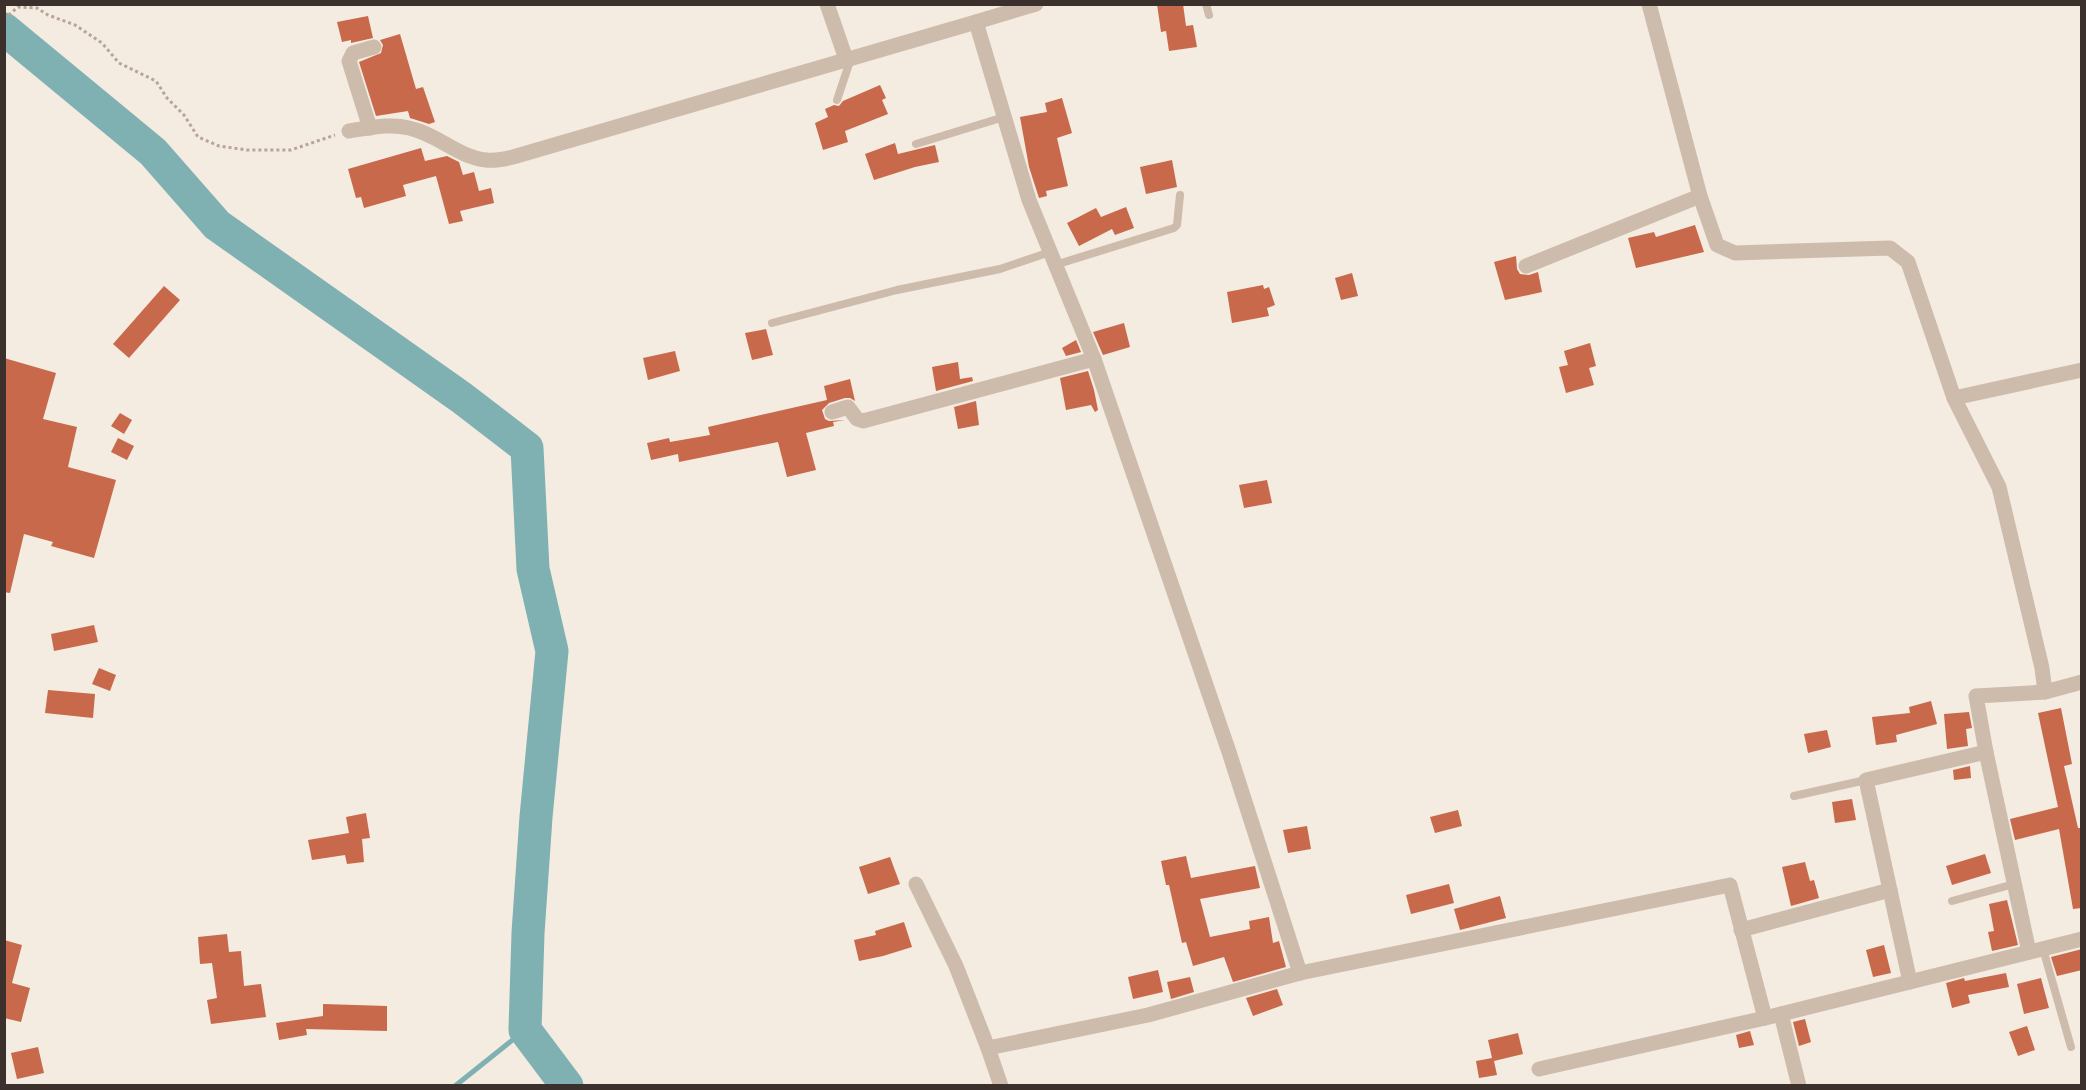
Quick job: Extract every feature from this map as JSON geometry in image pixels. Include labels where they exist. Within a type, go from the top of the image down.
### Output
[{"type":"street","points":[[827,4],[849,58]]},
{"type":"street","points":[[349,131],[386,125],[409,128],[431,135],[469,157],[488,161],[513,157],[1036,4]]},
{"type":"street","points":[[1648,4],[1700,196],[1717,245],[1735,253],[1890,248],[1908,262],[1954,398],[1999,487],[2042,668],[2045,692]]},
{"type":"street","points":[[976,22],[1029,200],[1094,360],[1229,752],[1300,973]]},
{"type":"street","points":[[370,128],[350,61],[353,53],[374,47]]},
{"type":"street","points":[[1526,266],[1700,196]]},
{"type":"street","points":[[832,412],[848,407],[857,419],[863,421],[1094,360]]},
{"type":"street","points":[[1954,398],[2082,370]]},
{"type":"street","points":[[2036,950],[2014,884],[1976,696],[2045,692],[2082,682]]},
{"type":"street","points":[[1910,982],[1866,780],[1986,752]]},
{"type":"street","points":[[916,884],[956,966],[1001,1086]]},
{"type":"street","points":[[988,1048],[1148,1015],[1300,973],[1730,885],[1765,1018]]},
{"type":"street","points":[[1742,930],[1890,890]]},
{"type":"street","points":[[1539,1069],[1765,1018],[2082,939]]},
{"type":"street","points":[[1781,1014],[1799,1086]]},
{"type":"lane","points":[[1206,4],[1209,15]]},
{"type":"lane","points":[[837,100],[849,58]]},
{"type":"lane","points":[[916,144],[1004,117]]},
{"type":"lane","points":[[772,323],[897,290],[1053,258],[1174,228],[1178,225],[1180,195]]},
{"type":"lane","points":[[1794,796],[1866,780]]},
{"type":"lane","points":[[1952,901],[2014,884]]},
{"type":"lane","points":[[2036,950],[2071,1047]]},
{"type":"path","points":[[4,19],[18,7],[37,8],[48,15],[75,25],[102,43],[119,63],[156,81],[167,98],[184,115],[198,137],[219,146],[247,150],[291,150],[349,131]]},
{"type":"building","points":[[1157,4],[1183,4],[1186,26],[1193,25],[1197,47],[1169,51],[1166,31],[1161,32]]},
{"type":"building","points":[[368,16],[373,38],[351,43],[351,40],[342,42],[337,22]]},
{"type":"building","points":[[400,34],[416,89],[423,87],[435,122],[429,124],[410,118],[408,111],[376,116],[359,62],[381,53],[383,45],[380,40]]},
{"type":"building","points":[[880,85],[886,98],[882,100],[888,114],[845,131],[848,142],[823,150],[815,123],[828,117],[825,109],[834,105],[839,106],[843,101]]},
{"type":"building","points":[[1062,98],[1072,133],[1057,138],[1068,186],[1046,191],[1047,196],[1039,198],[1029,167],[1020,117],[1047,112],[1045,103]]},
{"type":"building","points":[[895,143],[898,154],[935,145],[939,162],[874,180],[865,154]]},
{"type":"building","points":[[421,148],[425,161],[447,156],[459,162],[463,175],[474,172],[479,191],[491,188],[494,203],[460,211],[463,221],[449,224],[436,176],[403,185],[406,196],[364,208],[361,197],[356,198],[348,169]]},
{"type":"building","points":[[1172,160],[1177,187],[1146,194],[1140,167]]},
{"type":"building","points":[[1126,207],[1134,228],[1115,235],[1112,229],[1079,246],[1067,223],[1096,208],[1101,217]]},
{"type":"building","points":[[1695,225],[1704,252],[1636,268],[1628,238],[1654,232],[1656,237]]},
{"type":"building","points":[[1516,256],[1517,269],[1520,274],[1529,275],[1538,272],[1542,292],[1505,300],[1494,262]]},
{"type":"building","points":[[1352,273],[1358,296],[1341,300],[1335,278]]},
{"type":"building","points":[[1263,285],[1264,289],[1269,287],[1275,305],[1267,308],[1269,316],[1232,323],[1227,292]]},
{"type":"building","points":[[164,286],[180,300],[129,358],[113,344]]},
{"type":"building","points":[[1124,323],[1130,347],[1103,355],[1093,332]]},
{"type":"building","points":[[766,329],[773,355],[752,360],[745,333]]},
{"type":"building","points":[[1076,340],[1081,352],[1066,356],[1062,348]]},
{"type":"building","points":[[1590,343],[1596,366],[1589,368],[1594,385],[1566,393],[1559,367],[1568,365],[1564,351]]},
{"type":"building","points":[[675,351],[680,371],[648,380],[643,358]]},
{"type":"building","points":[[4,358],[56,373],[43,419],[77,427],[68,467],[116,480],[94,558],[51,546],[53,542],[24,534],[10,593],[4,592]]},
{"type":"building","points":[[958,362],[960,379],[972,377],[973,381],[936,391],[932,367]]},
{"type":"building","points":[[1088,371],[1098,410],[1095,412],[1091,405],[1066,410],[1060,378]]},
{"type":"building","points":[[850,379],[855,401],[845,398],[829,403],[822,410],[825,419],[829,421],[845,420],[833,422],[834,426],[806,433],[816,470],[787,477],[778,442],[679,462],[678,454],[651,460],[647,443],[669,438],[670,442],[710,435],[708,427],[827,400],[824,386]]},
{"type":"building","points":[[976,401],[979,425],[958,429],[954,407]]},
{"type":"building","points":[[120,413],[132,420],[124,434],[111,426]]},
{"type":"building","points":[[118,438],[134,446],[127,460],[111,452]]},
{"type":"building","points":[[1267,480],[1272,503],[1244,508],[1239,485]]},
{"type":"building","points":[[94,625],[98,642],[54,651],[51,634]]},
{"type":"building","points":[[99,668],[116,675],[110,691],[92,684]]},
{"type":"building","points":[[48,690],[95,694],[93,718],[45,713]]},
{"type":"building","points":[[1931,701],[1937,724],[1896,735],[1897,742],[1876,745],[1872,717],[1910,713],[1909,707]]},
{"type":"building","points":[[2061,708],[2072,764],[2064,766],[2078,828],[2082,828],[2082,908],[2073,909],[2059,829],[2015,840],[2010,819],[2058,807],[2038,713]]},
{"type":"building","points":[[1969,712],[1972,728],[1966,729],[1968,746],[1947,749],[1944,714]]},
{"type":"building","points":[[1827,730],[1831,747],[1808,753],[1804,734]]},
{"type":"building","points":[[1970,766],[1971,778],[1954,780],[1953,770]]},
{"type":"building","points":[[1852,799],[1856,820],[1835,823],[1832,802]]},
{"type":"building","points":[[1458,810],[1462,826],[1435,833],[1430,817]]},
{"type":"building","points":[[366,813],[370,838],[362,839],[364,862],[347,864],[345,855],[312,860],[308,840],[349,833],[346,817]]},
{"type":"building","points":[[1307,826],[1311,849],[1288,853],[1283,830]]},
{"type":"building","points":[[1985,854],[1991,873],[1952,885],[1946,866]]},
{"type":"building","points":[[1186,856],[1191,878],[1255,866],[1260,888],[1200,899],[1210,937],[1250,929],[1249,921],[1269,917],[1273,943],[1279,941],[1286,967],[1233,982],[1224,957],[1193,966],[1186,942],[1182,943],[1161,861]]},
{"type":"building","points":[[890,857],[900,884],[868,894],[859,867]]},
{"type":"building","points":[[1805,862],[1810,881],[1814,880],[1819,898],[1791,906],[1782,867]]},
{"type":"building","points":[[1449,884],[1454,903],[1411,914],[1406,895]]},
{"type":"building","points":[[1500,896],[1506,918],[1460,930],[1454,909]]},
{"type":"building","points":[[2007,900],[2018,945],[1992,951],[1988,932],[1994,931],[1989,904]]},
{"type":"building","points":[[904,922],[912,947],[859,961],[854,940],[876,935],[875,931]]},
{"type":"building","points":[[227,934],[229,952],[241,951],[244,986],[261,984],[266,1017],[211,1024],[207,1000],[217,998],[212,963],[200,964],[198,937]]},
{"type":"building","points":[[4,940],[22,945],[12,983],[30,988],[21,1022],[4,1018]]},
{"type":"building","points":[[1884,945],[1891,973],[1873,977],[1866,950]]},
{"type":"building","points":[[2082,949],[2082,970],[2057,976],[2051,957]]},
{"type":"building","points":[[1158,970],[1163,992],[1133,999],[1128,977]]},
{"type":"building","points":[[2006,973],[2009,987],[1968,995],[1970,1003],[1952,1008],[1946,983],[1964,978],[1965,981]]},
{"type":"building","points":[[1190,977],[1194,992],[1171,999],[1167,982]]},
{"type":"building","points":[[2041,978],[2049,1008],[2024,1014],[2017,984]]},
{"type":"building","points":[[1277,989],[1283,1005],[1253,1016],[1246,998]]},
{"type":"building","points":[[323,1004],[387,1006],[387,1031],[306,1029],[307,1035],[279,1040],[276,1023],[323,1016]]},
{"type":"building","points":[[1805,1019],[1811,1042],[1799,1046],[1793,1022]]},
{"type":"building","points":[[2027,1026],[2035,1050],[2018,1056],[2009,1032]]},
{"type":"building","points":[[1750,1031],[1754,1045],[1739,1048],[1736,1035]]},
{"type":"building","points":[[1518,1033],[1523,1054],[1494,1061],[1497,1075],[1479,1078],[1476,1061],[1492,1058],[1488,1040]]},
{"type":"building","points":[[38,1047],[44,1073],[17,1079],[11,1053]]},
{"type":"waterway","points":[[4,29],[153,152],[217,225],[462,398],[527,448],[533,569],[552,651],[536,817],[528,933],[525,1030],[567,1086]]},
{"type":"waterway","points":[[455,1086],[525,1030]]}]
